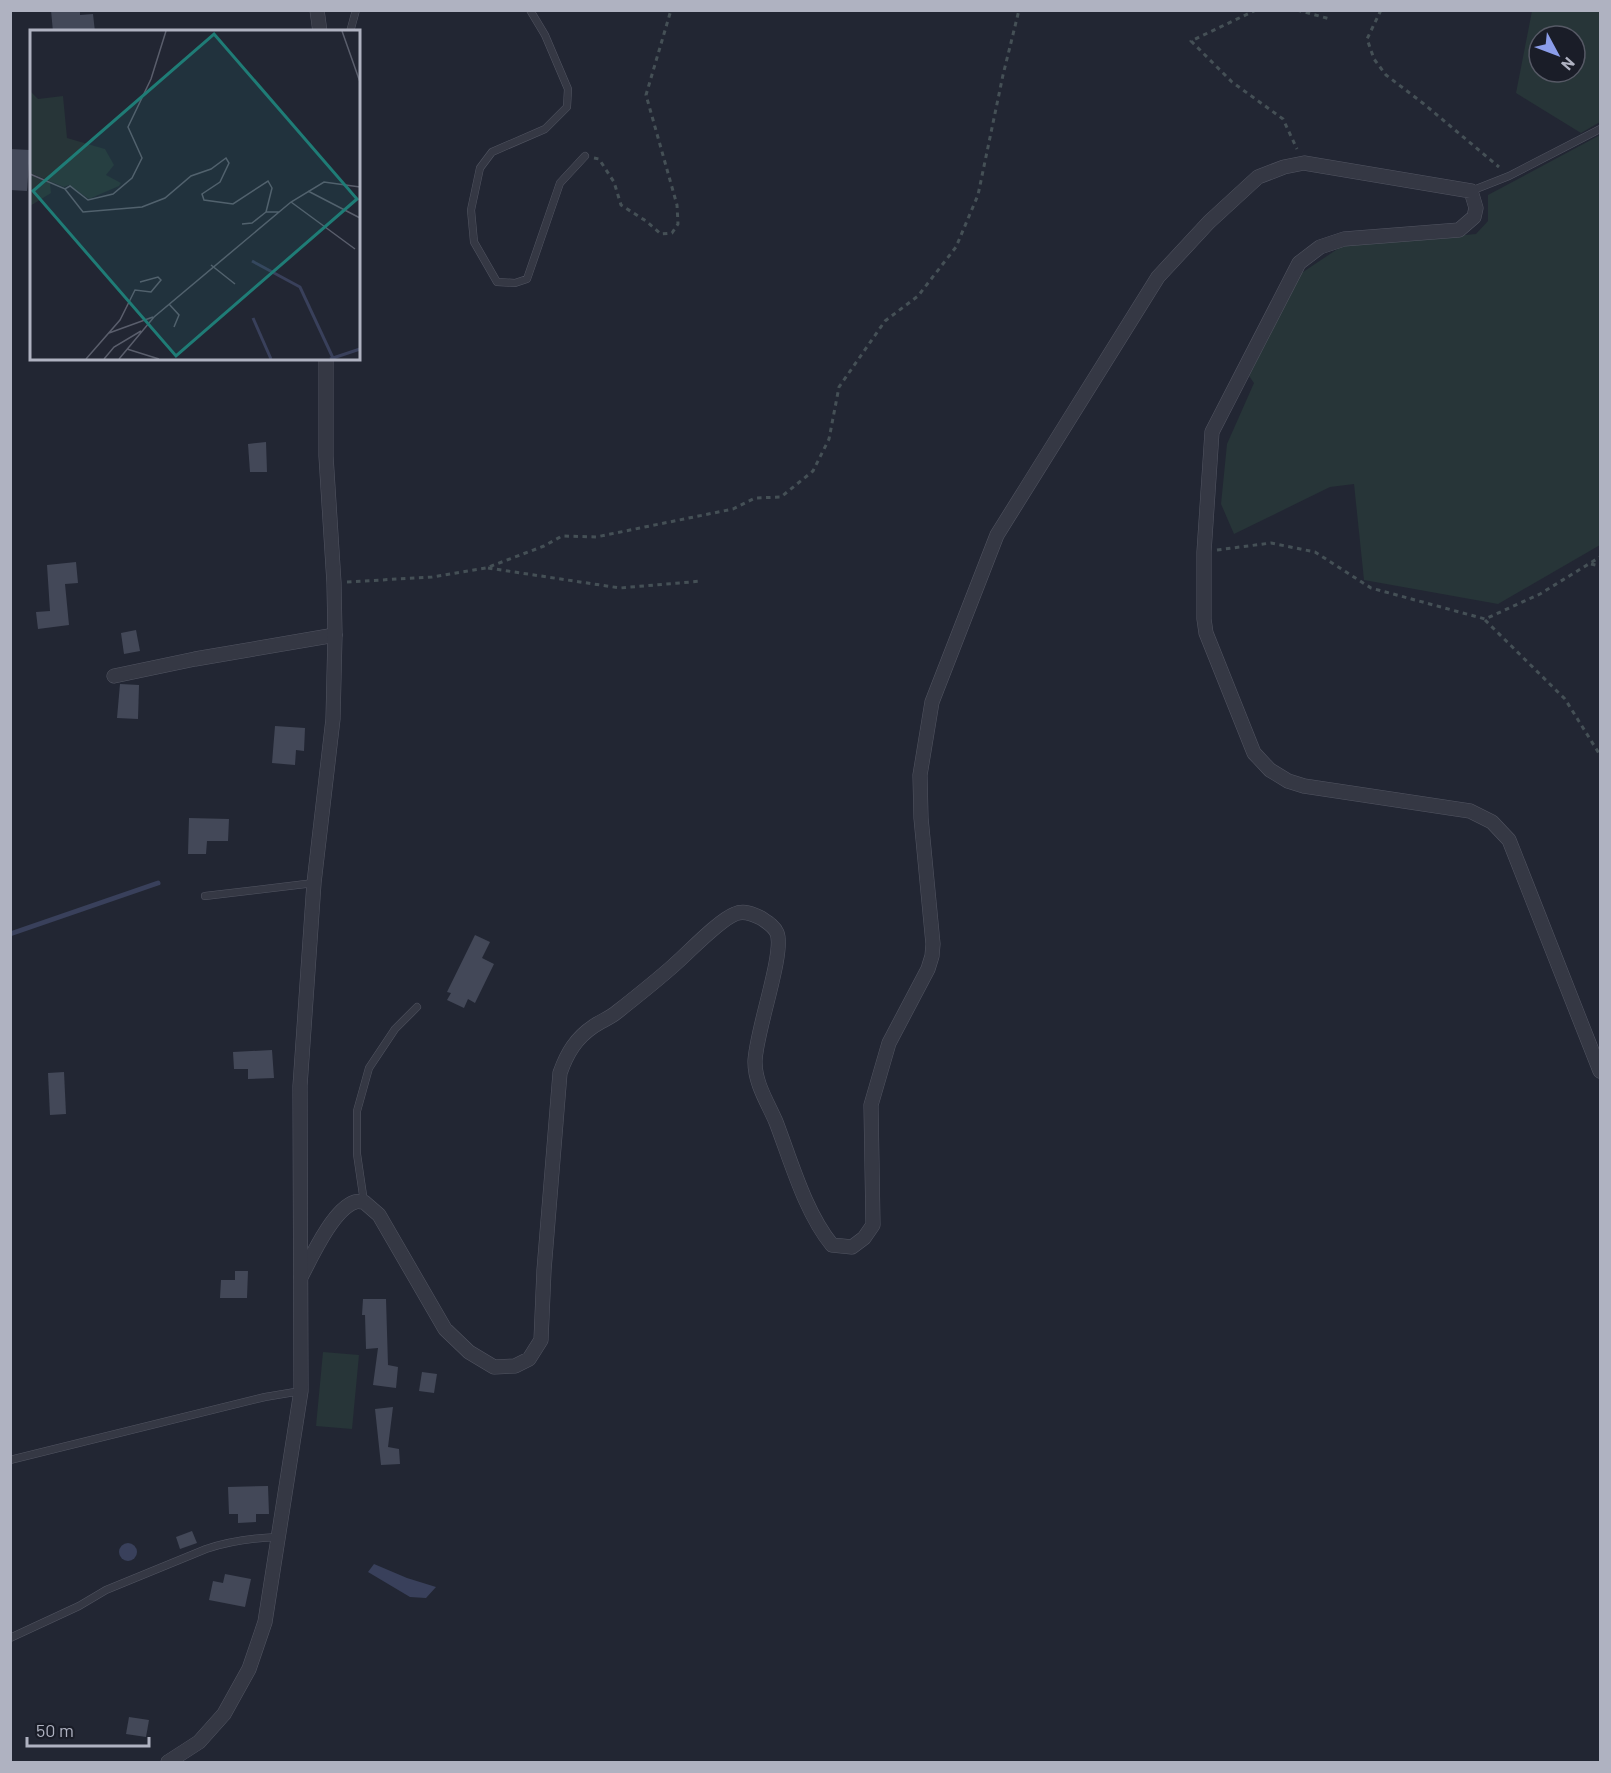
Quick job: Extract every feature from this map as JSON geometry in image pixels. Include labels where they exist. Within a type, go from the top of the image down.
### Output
[{"type":"street","points":[[317,10],[320,30]]},
{"type":"street","points":[[301,1277],[340,1211],[355,1202],[364,1202],[379,1215],[445,1329],[469,1353],[494,1367],[514,1366],[530,1359],[541,1340],[544,1270],[559,1084],[566,1055],[592,1027],[615,1014],[723,921],[736,913],[751,913],[773,927],[778,935],[778,955],[755,1062],[760,1087],[821,1231],[832,1245],[852,1247],[864,1238],[873,1225],[871,1105],[889,1043],[928,969],[932,956],[933,944],[921,818],[920,775],[932,702],[997,535],[1158,277],[1209,222],[1258,177],[1284,166],[1304,163],[1471,191],[1476,208],[1474,217],[1459,231],[1344,239],[1320,247],[1299,263],[1212,432],[1203,552],[1206,633],[1254,753],[1270,770],[1288,781],[1304,786],[1470,811],[1492,822],[1509,840],[1600,1071]]},
{"type":"street","points":[[168,1762],[199,1742],[224,1714],[249,1669],[265,1622],[301,1391],[300,1086],[314,883],[333,719],[334,583],[326,456],[326,360]]},
{"type":"street","points":[[114,676],[195,659],[335,635]]},
{"type":"lane","points":[[351,30],[356,10]]},
{"type":"lane","points":[[530,10],[545,35],[568,88],[567,107],[545,129],[492,152],[480,168],[471,210],[474,242],[497,282],[515,284],[527,279],[560,183],[585,156]]},
{"type":"lane","points":[[1471,191],[1509,176],[1600,129]]},
{"type":"lane","points":[[205,896],[314,883]]},
{"type":"lane","points":[[364,1202],[357,1154],[357,1111],[369,1068],[395,1029],[417,1007]]},
{"type":"lane","points":[[10,1460],[265,1397],[301,1391]]},
{"type":"lane","points":[[10,1638],[79,1606],[106,1590],[215,1546],[250,1538],[278,1538]]},
{"type":"path","points":[[585,156],[599,159],[614,182],[621,205],[661,234],[672,233],[678,224],[677,205],[646,95],[671,10]]},
{"type":"path","points":[[334,583],[432,578],[486,568],[544,546],[562,536],[596,537],[733,509],[755,498],[781,497],[813,471],[828,440],[839,387],[885,321],[918,296],[956,247],[978,195],[1019,10]]},
{"type":"path","points":[[1256,10],[1191,41],[1232,82],[1283,119],[1304,163]]},
{"type":"path","points":[[1297,10],[1330,19]]},
{"type":"path","points":[[1381,10],[1367,39],[1374,59],[1386,75],[1509,176]]},
{"type":"path","points":[[1203,552],[1271,543],[1315,552],[1371,588],[1485,619],[1565,699],[1600,755]]},
{"type":"path","points":[[1485,619],[1540,594],[1600,557]]},
{"type":"path","points":[[1590,564],[1600,566]]},
{"type":"path","points":[[486,568],[620,588],[702,581]]},
{"type":"shaded area","points":[[1532,11],[1600,11],[1600,122],[1581,133],[1516,93],[1527,37],[1527,84],[1587,84],[1587,24],[1529,24]]},
{"type":"shaded area","points":[[1600,135],[1600,545],[1498,604],[1364,580],[1354,484],[1330,487],[1234,534],[1221,504],[1227,444],[1254,383],[1249,376],[1300,274],[1342,246],[1476,234],[1488,221],[1488,195]]},
{"type":"shaded area","points":[[323,1352],[359,1355],[352,1429],[316,1426]]},
{"type":"water","points":[[124,1543],[132,1543],[137,1548],[135,1559],[124,1561],[119,1556],[119,1548]]},
{"type":"water","points":[[374,1564],[436,1587],[426,1598],[410,1597],[368,1572]]},
{"type":"building","points":[[51,10],[80,10],[80,15],[93,14],[95,30],[53,30]]},
{"type":"building","points":[[10,149],[30,150],[27,191],[10,190]]},
{"type":"building","points":[[266,442],[267,472],[250,472],[248,444]]},
{"type":"building","points":[[76,562],[78,583],[65,584],[69,625],[38,629],[36,612],[50,611],[47,565]]},
{"type":"building","points":[[136,630],[140,651],[124,654],[121,633]]},
{"type":"building","points":[[120,684],[139,685],[138,719],[117,718]]},
{"type":"building","points":[[275,726],[305,728],[304,751],[296,750],[295,765],[272,763]]},
{"type":"building","points":[[189,818],[229,819],[228,841],[207,841],[206,854],[188,854]]},
{"type":"building","points":[[475,935],[490,942],[482,958],[494,964],[475,1003],[468,999],[464,1008],[447,1000],[451,993],[447,992]]},
{"type":"building","points":[[272,1050],[274,1078],[248,1079],[248,1069],[234,1069],[233,1052]]},
{"type":"building","points":[[64,1072],[66,1114],[50,1115],[48,1073]]},
{"type":"building","points":[[235,1271],[248,1271],[247,1298],[220,1298],[221,1280],[235,1280]]},
{"type":"building","points":[[363,1299],[386,1299],[388,1365],[398,1367],[396,1388],[373,1385],[378,1348],[366,1349],[365,1315],[362,1315]]},
{"type":"building","points":[[422,1372],[437,1374],[434,1393],[419,1391]]},
{"type":"building","points":[[393,1407],[388,1447],[399,1449],[400,1464],[381,1465],[375,1409]]},
{"type":"building","points":[[268,1486],[269,1514],[256,1514],[256,1522],[238,1523],[238,1514],[229,1514],[228,1487]]},
{"type":"building","points":[[192,1531],[197,1543],[180,1549],[176,1537]]},
{"type":"building","points":[[225,1574],[251,1579],[245,1607],[209,1600],[213,1581],[223,1583]]},
{"type":"building","points":[[129,1717],[149,1720],[146,1737],[126,1734]]},
{"type":"waterway","points":[[10,934],[158,883]]}]
